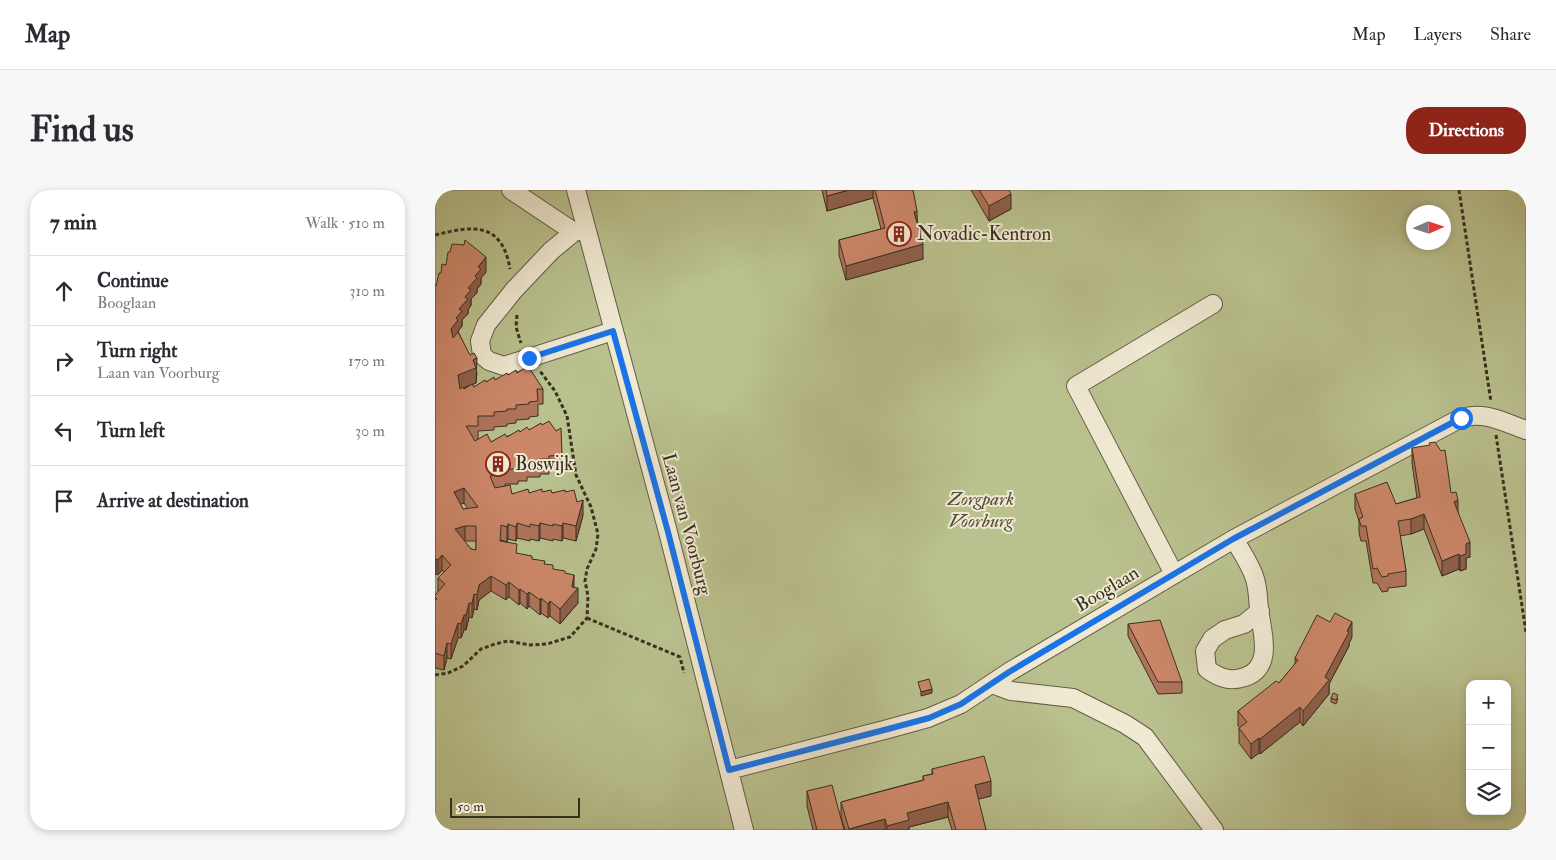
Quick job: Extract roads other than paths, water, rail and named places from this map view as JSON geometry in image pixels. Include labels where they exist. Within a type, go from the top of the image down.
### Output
[{"type":"street","points":[[511,190],[580,230],[551,251],[514,290],[486,325],[480,341],[482,355],[489,361],[504,366],[613,331]]},
{"type":"street","name":"Laan van Voorburg","points":[[576,190],[580,230],[613,331],[668,532],[744,830]]},
{"type":"street","points":[[1175,574],[1076,386],[1213,304]]},
{"type":"street","name":"Booglaan","points":[[729,770],[929,718],[961,704],[1017,667],[1233,539],[1461,418],[1474,414],[1493,418],[1526,430]]},
{"type":"street","points":[[1233,539],[1255,578],[1260,611]]},
{"type":"street","points":[[992,684],[1011,691],[1073,698],[1125,724],[1145,737],[1214,830]]},
{"type":"place","name":"Novadic-Kentron","points":[[899,234]]},
{"type":"place","name":"Boswijk","points":[[498,464]]},
{"type":"park label","name":"Zorgpark Voorburg","points":[[981,510]]}]
